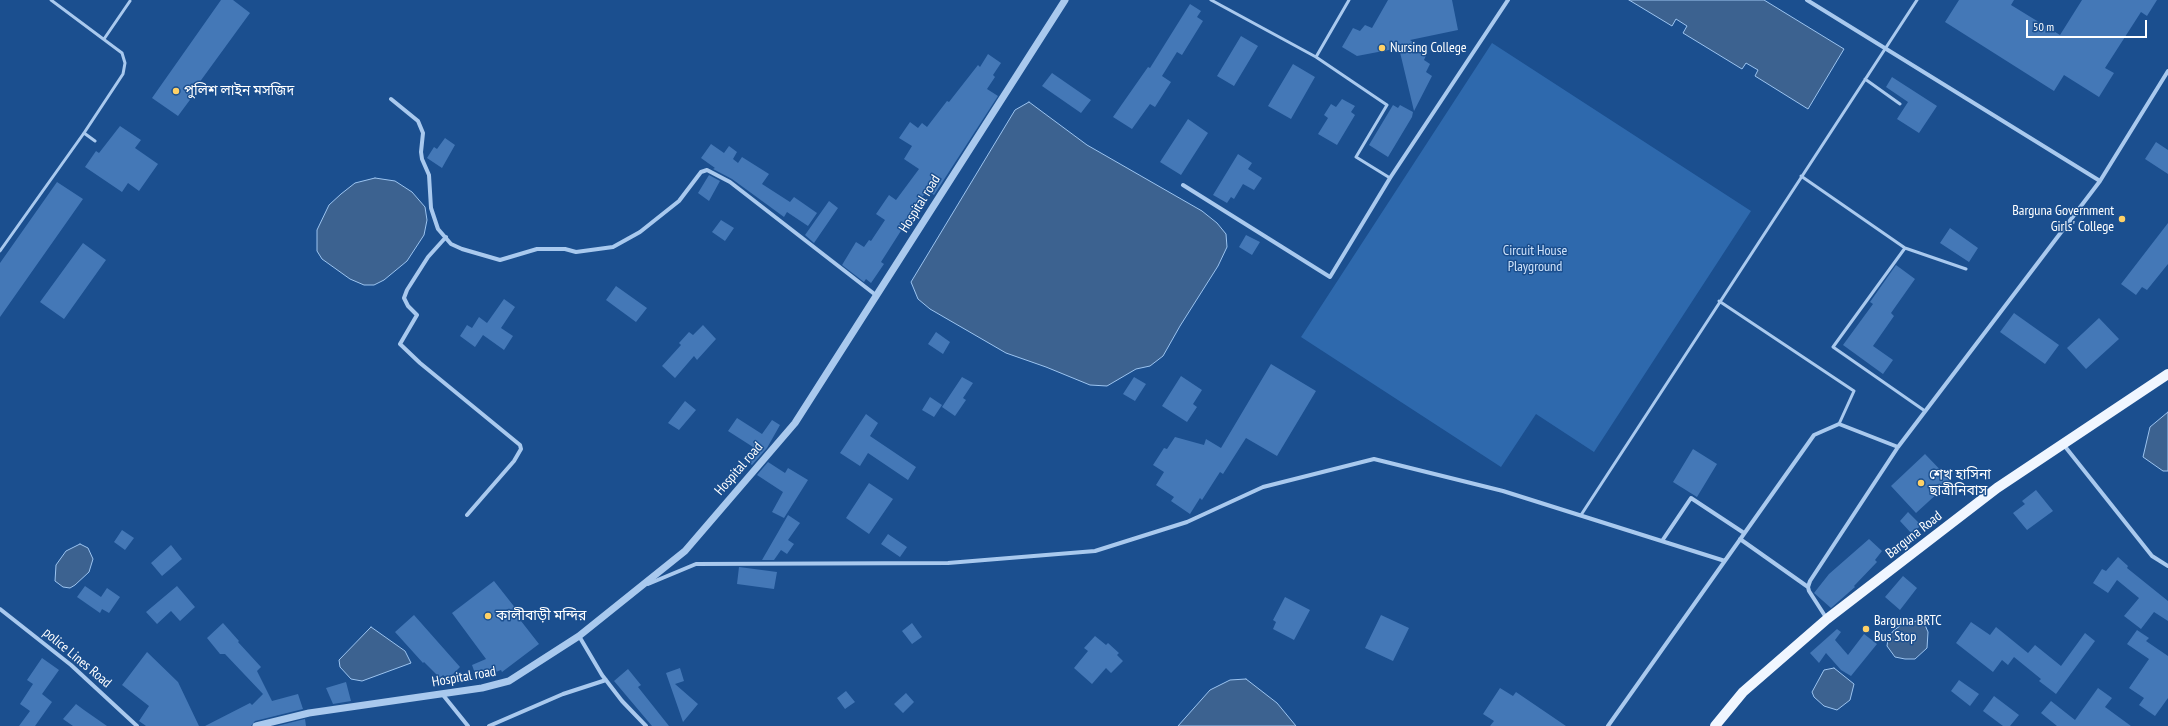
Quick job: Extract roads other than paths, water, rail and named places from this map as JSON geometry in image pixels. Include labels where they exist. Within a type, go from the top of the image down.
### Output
[{"type":"main road","name":"Barguna Road","points":[[1715,726],[1743,692],[1827,619],[1997,488],[2168,374]]},
{"type":"street","name":"Hospital road","points":[[256,726],[309,713],[443,695],[482,688],[509,681],[579,636],[685,551],[795,423],[1065,0]]},
{"type":"street","points":[[1183,185],[1330,277],[1390,178],[1508,0]]},
{"type":"street","points":[[1806,0],[2100,180]]},
{"type":"street","points":[[1808,586],[1898,447],[2100,180],[2168,71]]},
{"type":"street","points":[[391,99],[418,121],[423,133],[421,152],[430,175],[431,208],[438,229],[451,244],[462,249],[500,260],[538,249],[565,249],[576,252],[613,247],[640,232],[679,201],[701,172],[707,170],[730,182],[877,296]]},
{"type":"street","points":[[446,238],[428,257],[407,290],[404,298],[408,306],[417,315],[400,344],[420,363],[520,444],[522,449],[514,461],[467,515]]},
{"type":"street","points":[[1608,726],[1814,435],[1839,424],[1898,447]]},
{"type":"street","points":[[2063,444],[2152,556],[2168,566]]},
{"type":"street","points":[[640,587],[696,564],[948,563],[1095,551],[1187,522],[1262,487],[1374,459],[1503,491],[1725,561]]},
{"type":"street","points":[[1662,541],[1691,498],[1744,533]]},
{"type":"street","points":[[1740,539],[1808,586],[1827,619]]},
{"type":"street","name":"police Lines Road","points":[[0,609],[71,665],[137,726]]},
{"type":"street","points":[[579,636],[602,675],[622,701],[646,726]]},
{"type":"street","points":[[489,726],[563,694],[606,680]]},
{"type":"street","points":[[443,695],[468,726]]},
{"type":"lane","points":[[0,251],[84,133],[123,74],[125,63],[122,53],[50,0]]},
{"type":"lane","points":[[1211,0],[1316,57],[1387,105],[1356,157],[1390,178]]},
{"type":"lane","points":[[1316,57],[1349,0]]},
{"type":"lane","points":[[1581,515],[1719,301],[1917,0]]},
{"type":"lane","points":[[104,39],[130,1]]},
{"type":"lane","points":[[1865,79],[1900,104]]},
{"type":"lane","points":[[84,133],[95,141]]},
{"type":"lane","points":[[1802,176],[1905,248],[1966,269]]},
{"type":"lane","points":[[1905,248],[1833,347],[1925,411]]},
{"type":"lane","points":[[1719,301],[1854,391],[1839,424]]},
{"type":"place","name":"Nursing College","points":[[1382,48]]},
{"type":"place","name":"পুলিশ লাইন মসজিদ","points":[[176,91]]},
{"type":"place","name":"Barguna Government Girls' College","points":[[2122,219]]},
{"type":"place","name":"শেখ হাসিনা ছাত্রীনিবাস","points":[[1921,483]]},
{"type":"place","name":"কালীবাড়ী মন্দির","points":[[488,616]]},
{"type":"place","name":"Barguna BRTC Bus Stop","points":[[1866,629]]},
{"type":"park label","name":"Circuit House Playground","points":[[1535,260]]}]
